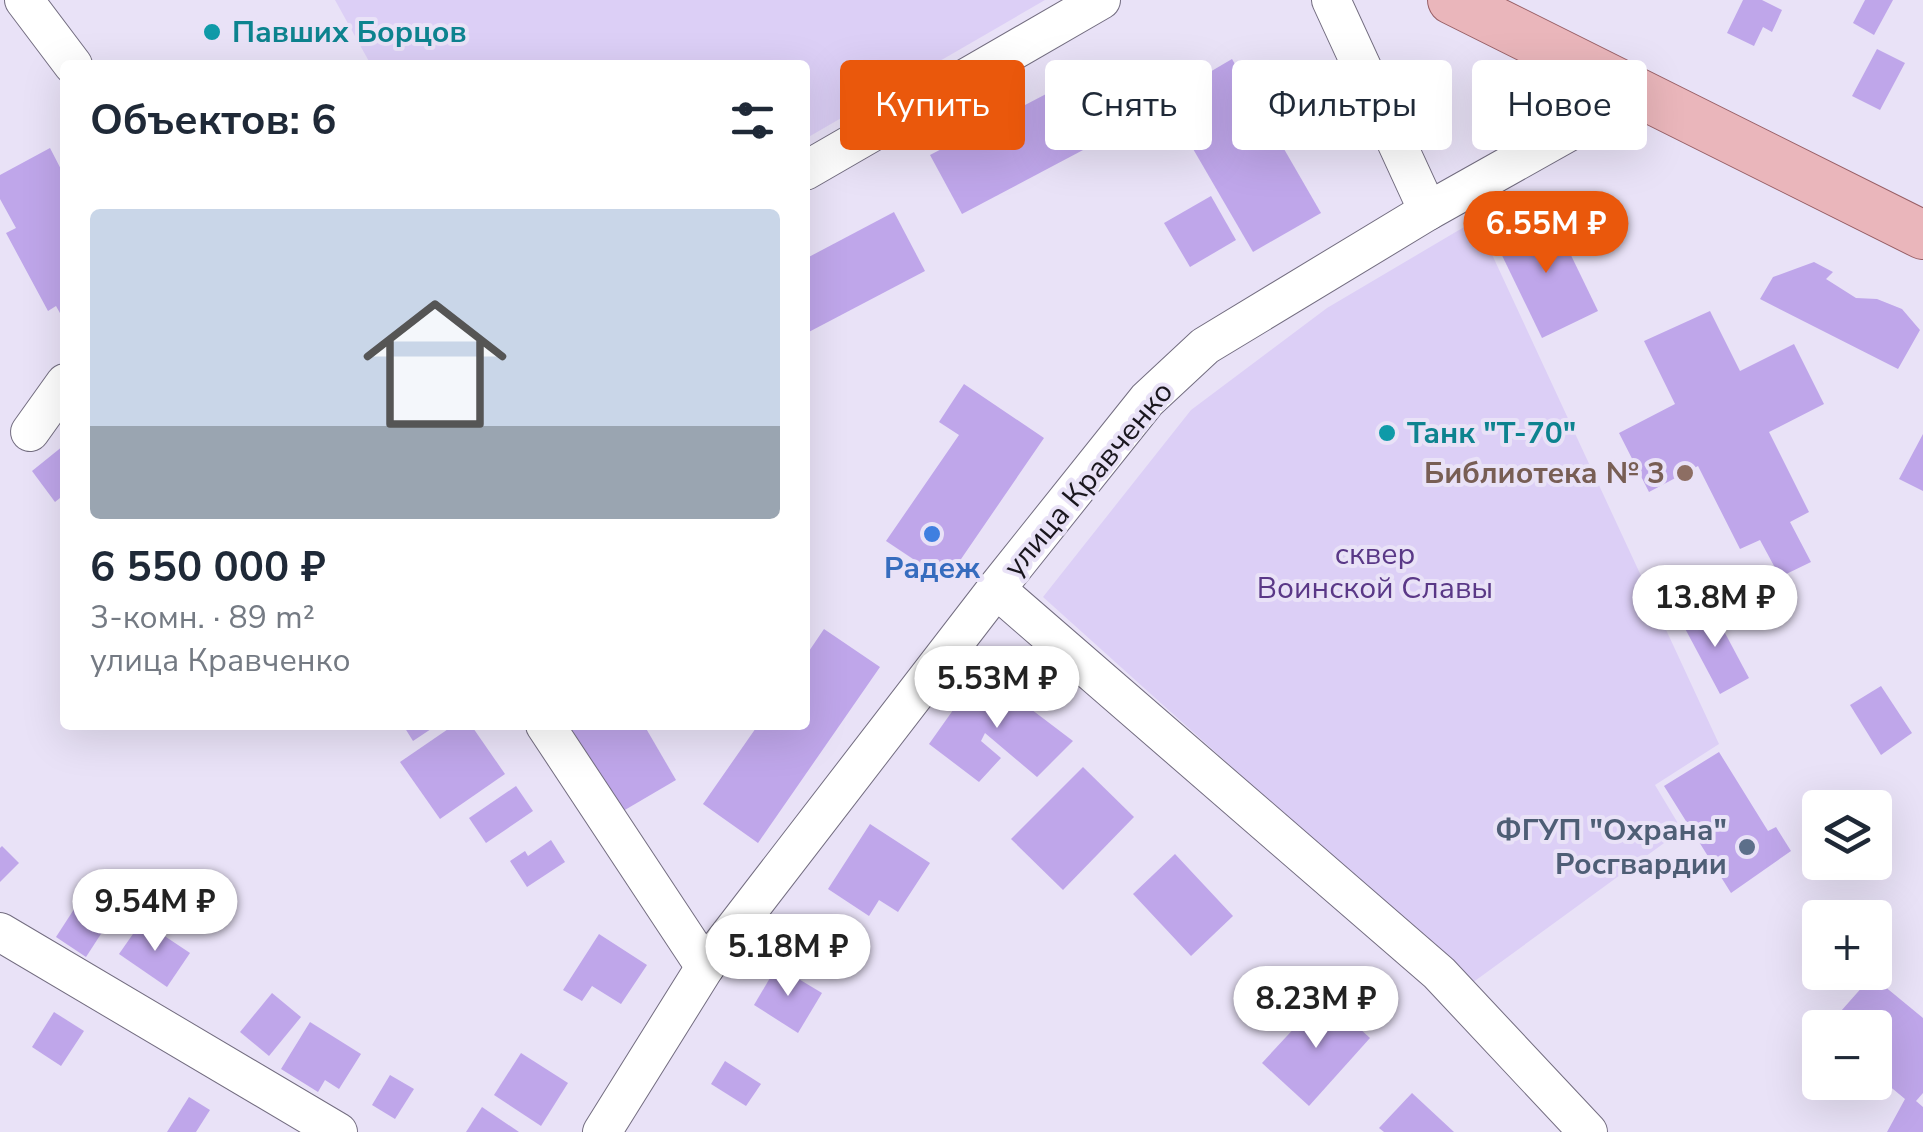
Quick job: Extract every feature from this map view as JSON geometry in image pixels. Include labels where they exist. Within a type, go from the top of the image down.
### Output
[{"type":"main road","points":[[1452,0],[1575,60]]},
{"type":"main road","points":[[1647,96],[1923,235]]},
{"type":"street","points":[[24,0],[70,60]]},
{"type":"street","points":[[810,168],[1101,0]]},
{"type":"street","points":[[1331,0],[1428,211]]},
{"type":"street","name":"улица Кравченко","points":[[602,1132],[705,968],[1147,400],[1205,346],[1537,150]]},
{"type":"street","points":[[30,432],[60,391]]},
{"type":"street","points":[[996,590],[1439,973],[1588,1132]]},
{"type":"street","points":[[548,730],[705,968]]},
{"type":"street","points":[[0,932],[338,1132]]},
{"type":"green space","points":[[335,0],[1045,0],[941,60],[840,60],[840,119],[810,136],[810,60],[368,60]]},
{"type":"green space","name":"сквер Воинской Славы","points":[[1476,220],[1719,744],[1655,785],[1682,830],[1472,983],[1043,597],[1191,410],[1327,308]]},
{"type":"building","points":[[1743,0],[1762,0],[1782,10],[1772,32],[1763,27],[1754,46],[1727,33]]},
{"type":"building","points":[[1865,0],[1893,0],[1874,35],[1853,23]]},
{"type":"building","points":[[1877,49],[1905,63],[1880,110],[1852,96]]},
{"type":"building","points":[[1233,60],[1232,150],[1285,150],[1321,213],[1253,252],[1194,150],[1212,150],[1212,71]]},
{"type":"building","points":[[1045,95],[1045,150],[1083,150],[962,214],[930,155],[940,150],[1025,150],[1025,105]]},
{"type":"building","points":[[50,148],[60,167],[60,313],[56,306],[48,311],[6,233],[16,228],[0,199],[0,175]]},
{"type":"building","points":[[1211,196],[1236,240],[1190,267],[1164,223]]},
{"type":"building","points":[[894,212],[925,271],[810,331],[810,256]]},
{"type":"building","points":[[1551,214],[1598,311],[1542,338],[1495,241]]},
{"type":"building","points":[[1814,262],[1833,272],[1826,279],[1856,298],[1877,299],[1902,309],[1920,330],[1898,369],[1760,299],[1773,277]]},
{"type":"building","points":[[1710,311],[1740,371],[1794,344],[1824,404],[1769,432],[1809,512],[1790,522],[1811,562],[1780,577],[1760,540],[1740,549],[1698,466],[1649,492],[1619,433],[1675,404],[1644,341]]},
{"type":"building","points":[[964,384],[1044,438],[946,581],[886,541],[959,435],[939,422]]},
{"type":"building","points":[[1923,434],[1923,491],[1899,479]]},
{"type":"building","points":[[60,448],[60,498],[55,502],[32,471]]},
{"type":"building","points":[[1710,605],[1749,678],[1720,694],[1681,621]]},
{"type":"building","points":[[824,629],[880,667],[758,843],[703,804],[755,730],[810,730],[810,650]]},
{"type":"building","points":[[985,665],[1011,694],[1073,741],[1037,777],[985,733],[981,741],[1001,758],[979,782],[929,744]]},
{"type":"building","points":[[1881,686],[1912,733],[1881,755],[1850,705]]},
{"type":"building","points":[[406,730],[430,730],[413,741]]},
{"type":"building","points":[[447,730],[474,730],[505,774],[440,819],[400,762]]},
{"type":"building","points":[[569,730],[647,730],[676,780],[618,814]]},
{"type":"building","points":[[1719,752],[1768,831],[1776,827],[1791,851],[1731,893],[1664,786]]},
{"type":"building","points":[[1083,767],[1134,817],[1063,890],[1011,839]]},
{"type":"building","points":[[516,786],[533,811],[486,843],[469,818]]},
{"type":"building","points":[[870,824],[930,863],[898,912],[879,900],[869,916],[828,889]]},
{"type":"building","points":[[551,840],[565,862],[527,887],[510,861],[525,851],[528,856]]},
{"type":"building","points":[[0,848],[19,863],[0,882]]},
{"type":"building","points":[[1175,854],[1233,916],[1191,956],[1133,894]]},
{"type":"building","points":[[80,900],[110,920],[86,957],[56,937]]},
{"type":"building","points":[[142,921],[190,953],[167,987],[119,954]]},
{"type":"building","points":[[599,934],[647,965],[621,1004],[592,986],[582,1001],[563,990]]},
{"type":"building","points":[[777,966],[822,993],[798,1033],[754,1005]]},
{"type":"building","points":[[1860,990],[1889,990],[1923,1018],[1923,1093],[1916,1101],[1923,1107],[1923,1132],[1887,1132],[1905,1099],[1892,1088],[1892,1010],[1842,1010]]},
{"type":"building","points":[[272,993],[301,1017],[269,1056],[240,1032]]},
{"type":"building","points":[[1324,996],[1370,1038],[1309,1106],[1262,1063]]},
{"type":"building","points":[[54,1012],[84,1031],[61,1066],[32,1047]]},
{"type":"building","points":[[310,1022],[361,1054],[339,1089],[325,1080],[318,1092],[281,1069]]},
{"type":"building","points":[[521,1053],[568,1083],[541,1126],[494,1095]]},
{"type":"building","points":[[725,1061],[761,1084],[746,1106],[711,1084]]},
{"type":"building","points":[[390,1075],[414,1089],[395,1119],[372,1105]]},
{"type":"building","points":[[1412,1093],[1454,1132],[1384,1132],[1379,1128]]},
{"type":"building","points":[[189,1097],[210,1110],[196,1132],[167,1132]]},
{"type":"building","points":[[482,1107],[519,1132],[466,1132]]},
{"type":"place","name":"Павших Борцов","points":[[212,32]]},
{"type":"place","name":"Танк \"Т-70\"","points":[[1387,433]]},
{"type":"place","name":"Библиотека № 3","points":[[1685,473]]},
{"type":"place","name":"Радеж","points":[[932,534]]},
{"type":"place","name":"ФГУП \"Охрана\" Росгвардии","points":[[1747,847]]}]
